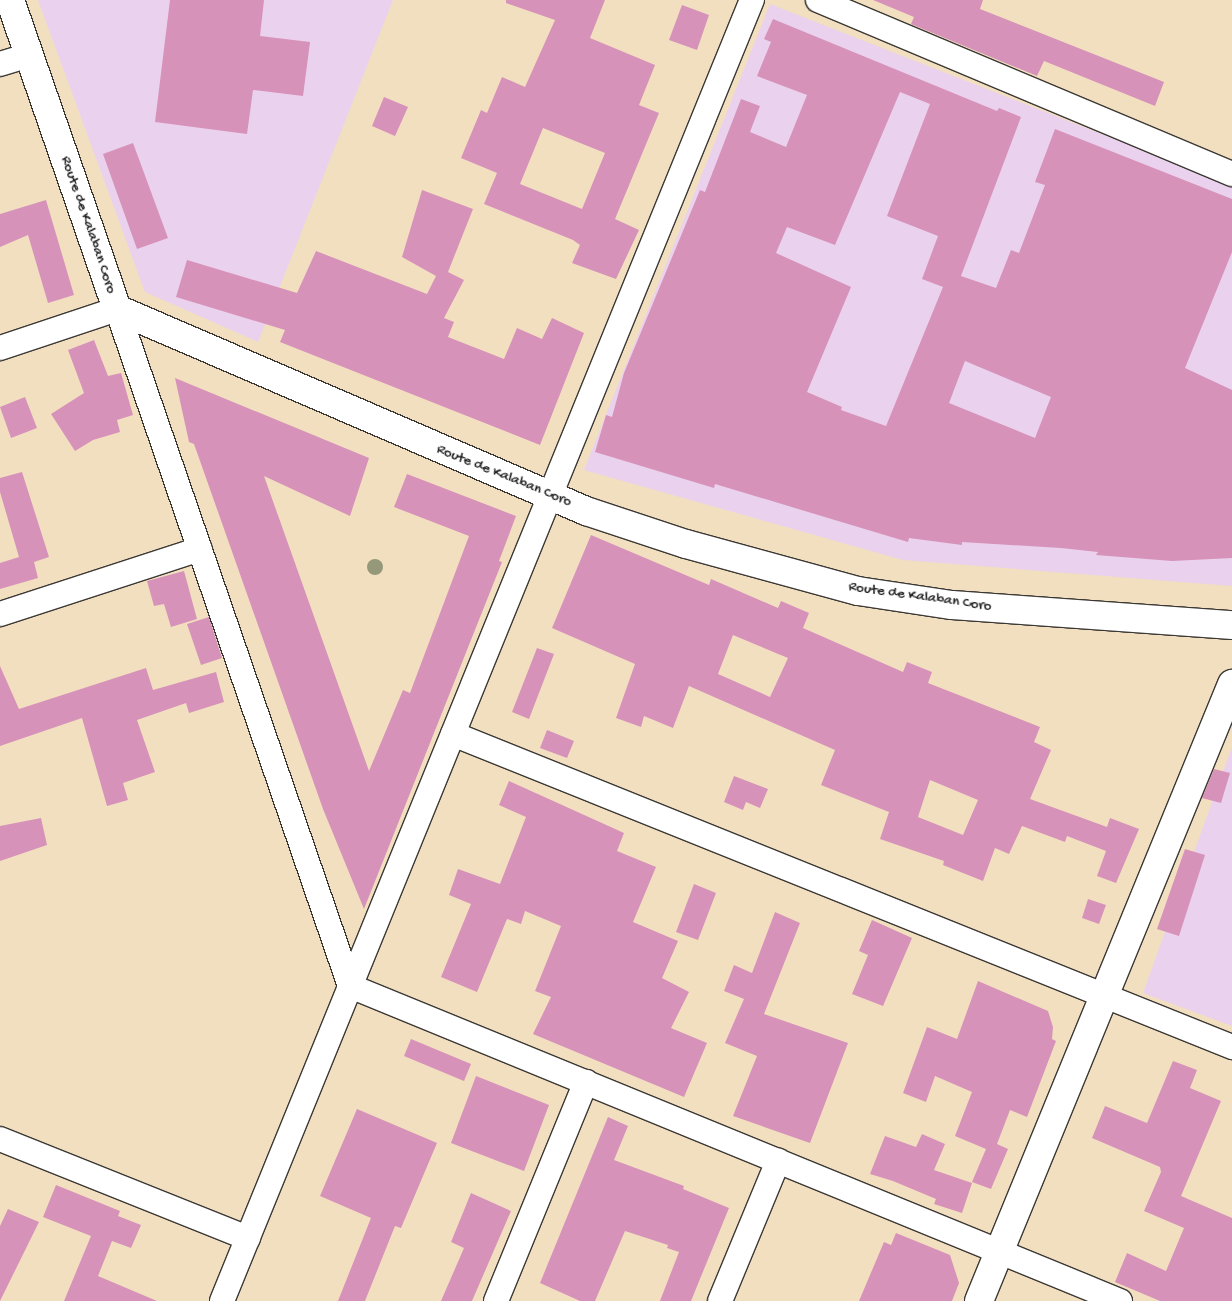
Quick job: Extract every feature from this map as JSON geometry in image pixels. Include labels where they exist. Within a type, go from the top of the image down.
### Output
[{"type":"main road","name":"Route de Kalaban Coro","points":[[10,0],[117,309],[550,495],[686,544],[858,591],[952,605],[1232,625]]},
{"type":"main road","points":[[979,1301],[1232,684]]},
{"type":"street","points":[[222,1301],[752,0]]},
{"type":"street","points":[[818,0],[1232,174]]},
{"type":"street","points":[[0,64],[29,55]]},
{"type":"street","points":[[0,348],[117,309],[350,986],[1120,1301]]},
{"type":"street","points":[[0,614],[200,549]]},
{"type":"street","points":[[453,734],[1232,1047]]},
{"type":"street","points":[[496,1301],[586,1082]]},
{"type":"street","points":[[0,1139],[248,1238]]},
{"type":"street","points":[[720,1301],[778,1161]]},
{"type":"shaded area","points":[[38,0],[393,0],[258,342],[145,292]]},
{"type":"shaded area","points":[[770,4],[1232,185],[1232,586],[903,560],[584,470]]},
{"type":"shaded area","points":[[1232,747],[1232,1026],[1143,993]]},
{"type":"building","points":[[170,0],[264,0],[260,36],[310,42],[303,96],[253,90],[247,134],[155,122]]},
{"type":"building","points":[[506,0],[605,0],[590,38],[655,65],[639,105],[659,113],[615,219],[639,230],[616,279],[572,263],[580,245],[573,240],[484,204],[497,173],[461,158],[481,110],[487,113],[502,77],[525,87],[555,20],[506,3]],"holes":[[[543,128],[605,153],[582,209],[520,184]]]},
{"type":"building","points":[[873,0],[983,0],[980,9],[1164,82],[1155,106],[1044,61],[1037,76],[911,24],[914,17]]},
{"type":"building","points":[[682,5],[709,15],[697,50],[669,40]]},
{"type":"building","points":[[773,19],[997,111],[999,108],[1021,117],[961,276],[996,288],[1011,250],[1019,253],[1045,185],[1035,182],[1055,129],[1232,199],[1232,252],[1185,368],[1232,390],[1232,558],[1172,561],[1096,555],[1098,552],[1061,548],[962,542],[962,545],[909,538],[908,542],[715,484],[714,488],[595,452],[606,415],[612,417],[624,373],[700,190],[705,192],[741,99],[760,106],[750,132],[786,147],[807,95],[757,76],[771,42],[764,39]],"holes":[[[900,92],[930,104],[887,216],[938,236],[922,279],[943,287],[886,426],[841,410],[842,407],[807,392],[851,287],[776,253],[787,227],[835,245]],[[965,361],[1051,397],[1035,438],[949,403]]]},
{"type":"building","points":[[384,97],[408,107],[395,136],[372,126]]},
{"type":"building","points":[[133,143],[168,238],[137,249],[103,154]]},
{"type":"building","points":[[422,190],[473,209],[448,272],[464,280],[444,318],[454,322],[448,337],[504,359],[517,328],[542,339],[552,318],[584,333],[540,445],[280,342],[285,330],[176,297],[187,260],[297,293],[316,251],[427,294],[436,276],[402,257]]},
{"type":"building","points":[[46,200],[74,295],[48,303],[28,235],[0,247],[0,214]]},
{"type":"building","points":[[94,340],[108,376],[121,373],[133,415],[117,420],[120,432],[93,440],[75,451],[51,414],[84,393],[68,350]]},
{"type":"building","points":[[175,378],[369,458],[350,516],[264,476],[369,771],[403,690],[410,693],[469,536],[394,507],[407,474],[516,516],[499,561],[502,562],[364,909],[323,809],[194,444],[189,442]]},
{"type":"building","points":[[25,397],[37,428],[11,438],[0,407]]},
{"type":"building","points":[[22,472],[49,557],[34,562],[38,578],[0,589],[0,563],[19,557],[0,492],[0,478]]},
{"type":"building","points":[[591,535],[709,585],[711,579],[778,608],[781,601],[809,613],[803,628],[903,672],[907,662],[932,672],[928,683],[1040,727],[1034,742],[1051,750],[1030,799],[1107,827],[1110,818],[1139,829],[1116,883],[1097,876],[1106,851],[1067,836],[1065,842],[1022,826],[1009,854],[995,848],[983,881],[943,865],[944,861],[880,839],[889,812],[821,785],[835,750],[689,686],[673,728],[644,716],[641,727],[616,718],[635,664],[552,628]],"holes":[[[733,635],[788,658],[770,697],[718,674]],[[930,780],[978,800],[963,835],[918,817]]]},
{"type":"building","points":[[184,571],[197,619],[171,627],[164,604],[154,606],[147,581]]},
{"type":"building","points":[[209,617],[222,658],[201,665],[187,624]]},
{"type":"building","points":[[537,648],[554,654],[529,719],[512,712]]},
{"type":"building","points":[[0,666],[19,709],[146,668],[153,690],[216,672],[224,702],[189,713],[186,703],[137,720],[155,772],[123,783],[128,800],[107,806],[82,718],[0,746]]},
{"type":"building","points":[[547,730],[574,741],[567,758],[540,748]]},
{"type":"building","points":[[1214,769],[1230,773],[1221,803],[1202,798]]},
{"type":"building","points":[[734,776],[768,789],[760,808],[746,802],[743,810],[724,802]]},
{"type":"building","points":[[509,781],[624,833],[617,851],[656,867],[633,922],[678,941],[662,978],[689,992],[671,1028],[707,1043],[684,1097],[533,1034],[551,997],[535,991],[561,926],[525,911],[521,924],[507,919],[477,992],[441,977],[471,904],[449,895],[458,869],[500,884],[526,817],[499,805]]},
{"type":"building","points":[[41,818],[47,845],[0,861],[0,826]]},
{"type":"building","points":[[1185,849],[1205,855],[1179,936],[1157,929]]},
{"type":"building","points":[[694,884],[716,893],[698,940],[676,932]]},
{"type":"building","points":[[1088,899],[1106,905],[1099,924],[1082,918]]},
{"type":"building","points":[[775,912],[800,923],[764,1014],[848,1043],[810,1143],[733,1116],[757,1056],[725,1043],[744,999],[724,991],[734,965],[752,973]]},
{"type":"building","points":[[872,920],[912,938],[883,1006],[852,994],[868,955],[859,951]]},
{"type":"building","points":[[978,981],[1048,1011],[1053,1027],[1052,1039],[1056,1041],[1027,1117],[1010,1110],[997,1144],[1008,1149],[991,1189],[972,1182],[986,1149],[955,1136],[972,1092],[935,1076],[926,1102],[903,1093],[927,1027],[957,1039]]},
{"type":"building","points":[[411,1039],[471,1064],[464,1081],[404,1056]]},
{"type":"building","points":[[1173,1061],[1197,1070],[1190,1088],[1221,1101],[1181,1196],[1232,1218],[1232,1301],[1160,1301],[1115,1282],[1127,1253],[1166,1271],[1184,1228],[1144,1211],[1161,1172],[1160,1167],[1092,1138],[1105,1106],[1147,1123]]},
{"type":"building","points":[[476,1076],[549,1105],[524,1171],[451,1143]]},
{"type":"building","points":[[357,1109],[437,1143],[401,1228],[395,1226],[365,1301],[338,1301],[371,1218],[320,1196]]},
{"type":"building","points":[[608,1117],[628,1126],[614,1160],[684,1186],[683,1189],[729,1208],[691,1301],[660,1301],[679,1252],[667,1248],[668,1245],[625,1231],[595,1301],[580,1301],[540,1283]]},
{"type":"building","points":[[922,1134],[945,1144],[934,1170],[972,1183],[962,1213],[934,1204],[936,1199],[893,1181],[870,1174],[885,1136],[916,1147]]},
{"type":"building","points":[[56,1185],[120,1211],[118,1216],[141,1225],[131,1248],[112,1241],[98,1276],[157,1301],[64,1301],[91,1236],[43,1217]]},
{"type":"building","points":[[471,1193],[511,1211],[472,1301],[441,1301],[464,1248],[451,1242]]},
{"type":"building","points":[[8,1209],[39,1222],[0,1301],[0,1226]]},
{"type":"building","points":[[896,1233],[950,1255],[959,1283],[952,1301],[859,1301],[884,1242],[891,1245]]}]
